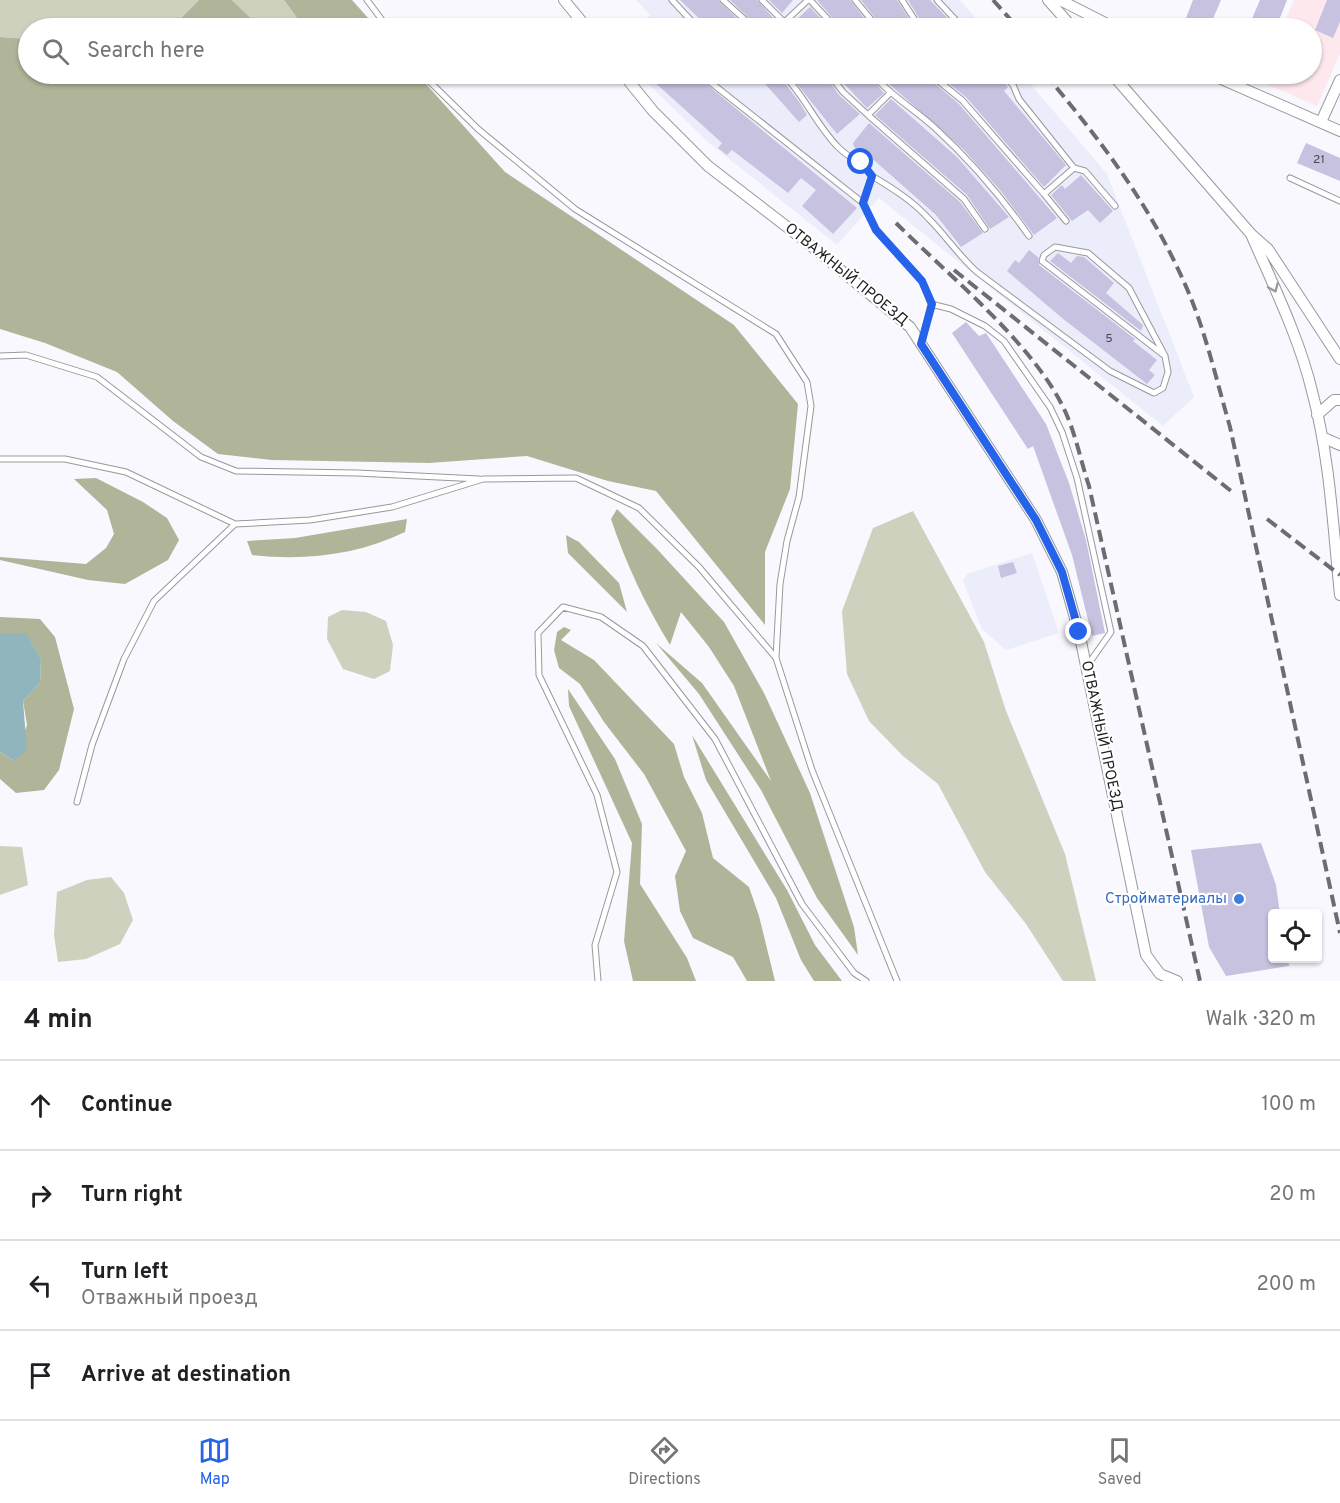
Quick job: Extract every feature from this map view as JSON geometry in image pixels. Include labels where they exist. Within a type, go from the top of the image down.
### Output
[{"type":"street","points":[[564,0],[579,18]]},
{"type":"street","points":[[1048,0],[1064,18]]},
{"type":"street","points":[[1060,0],[1095,18]]},
{"type":"street","points":[[1322,122],[1340,80]]},
{"type":"street","name":"ОТВАЖНЫЙ ПРОЕЗД","points":[[631,84],[653,111],[708,166],[901,320],[921,344],[1036,520],[1062,572],[1086,667],[1146,955],[1160,974],[1177,981]]},
{"type":"street","points":[[1121,84],[1251,234],[1268,249],[1340,359]]},
{"type":"street","points":[[1233,84],[1340,130]]},
{"type":"street","points":[[1251,234],[1296,339],[1317,415],[1336,514],[1340,595]]},
{"type":"street","points":[[1317,415],[1334,400],[1340,400]]},
{"type":"street","points":[[1322,437],[1340,445]]},
{"type":"lane","points":[[367,0],[380,18]]},
{"type":"lane","points":[[672,0],[689,18]]},
{"type":"lane","points":[[723,0],[743,18]]},
{"type":"lane","points":[[762,0],[781,18]]},
{"type":"lane","points":[[788,18],[809,0],[826,18]]},
{"type":"lane","points":[[855,0],[870,18]]},
{"type":"lane","points":[[902,0],[914,18]]},
{"type":"lane","points":[[937,0],[954,18]]},
{"type":"lane","points":[[432,84],[478,129],[575,208],[776,334],[807,382],[812,405],[799,497],[787,541],[780,584],[776,658],[812,770],[897,981]]},
{"type":"lane","points":[[713,84],[863,203],[876,230],[922,281],[932,304],[921,344]]},
{"type":"lane","points":[[793,84],[801,92],[837,147],[861,162],[872,176],[897,191],[929,218],[962,259],[977,272],[1110,371],[1154,393],[1163,388],[1168,372],[1165,356],[1129,288],[1088,253],[1055,247],[1044,255],[1042,261],[1165,356]]},
{"type":"lane","points":[[837,84],[868,115],[964,199],[985,230]]},
{"type":"lane","points":[[881,84],[890,93],[921,115],[979,170],[1029,236]]},
{"type":"lane","points":[[942,84],[962,100],[1066,221]]},
{"type":"lane","points":[[1010,84],[1019,99],[1074,168],[1085,171],[1115,206]]},
{"type":"lane","points":[[868,115],[890,93]]},
{"type":"lane","points":[[1044,194],[1074,168]]},
{"type":"lane","points":[[863,203],[872,176]]},
{"type":"lane","points":[[1290,178],[1340,201]]},
{"type":"lane","points":[[932,304],[951,309],[985,326],[1004,341],[1050,407],[1062,432],[1077,478],[1111,632],[1086,667]]},
{"type":"lane","points":[[0,356],[26,355],[97,377],[201,457],[236,471],[357,473],[483,479],[576,478],[639,508],[699,567],[776,658]]},
{"type":"lane","points":[[0,459],[65,459],[126,472],[235,524],[310,520],[392,507],[483,479]]},
{"type":"lane","points":[[77,802],[92,745],[124,659],[154,601],[235,524]]},
{"type":"lane","points":[[598,981],[595,945],[617,872],[597,795],[539,675],[538,633],[563,607],[601,617],[643,646],[715,739],[802,904],[854,973],[866,981]]},
{"type":"shaded area","points":[[636,0],[960,0],[975,18],[647,18],[650,15]]},
{"type":"shaded area","points":[[1294,0],[1340,0],[1340,54],[1317,106],[1266,84],[1322,84],[1322,18],[1286,18]]},
{"type":"shaded area","points":[[648,84],[1030,84],[1107,174],[1194,397],[1163,426],[879,198],[837,245],[709,143]]},
{"type":"shaded area","points":[[1032,553],[1059,633],[1006,650],[982,629],[963,581],[967,574]]},
{"type":"green space","points":[[0,0],[199,0],[181,18],[18,18],[18,38],[0,37]]},
{"type":"green space","points":[[199,0],[232,0],[251,18],[181,18]]},
{"type":"green space","points":[[232,0],[284,0],[297,18],[251,18]]},
{"type":"green space","points":[[284,0],[352,0],[368,18],[297,18]]},
{"type":"green space","points":[[0,37],[18,38],[18,84],[426,84],[505,172],[734,325],[798,404],[790,489],[765,552],[765,625],[656,491],[608,481],[527,456],[429,463],[272,460],[218,454],[173,421],[117,372],[45,343],[0,329]]},
{"type":"green space","points":[[96,478],[143,502],[167,518],[179,540],[168,560],[125,584],[88,580],[0,560],[0,557],[86,564],[106,548],[114,534],[107,510],[74,479]]},
{"type":"green space","points":[[617,509],[724,622],[764,693],[810,793],[854,927],[858,955],[817,898],[761,790],[699,694],[656,643],[702,683],[771,781],[734,686],[709,647],[681,612],[670,645],[661,630],[644,599],[617,536],[611,519]]},
{"type":"green space","points":[[913,511],[984,642],[1006,711],[1065,854],[1096,981],[1063,981],[1026,924],[985,872],[938,784],[903,756],[869,721],[847,674],[842,611],[873,528]]},
{"type":"green space","points":[[407,519],[405,532],[369,546],[330,554],[291,557],[252,555],[247,541],[295,538]]},
{"type":"green space","points":[[566,535],[579,542],[619,583],[627,612],[568,553]]},
{"type":"green space","points":[[342,610],[366,612],[386,621],[393,645],[390,671],[374,679],[343,669],[327,639],[328,617]]},
{"type":"green space","points":[[0,617],[40,619],[55,637],[74,709],[59,770],[44,790],[16,793],[0,779],[0,752],[14,761],[27,725],[23,701],[40,683],[41,659],[26,634],[0,634]]},
{"type":"green space","points":[[564,627],[571,630],[561,640],[594,660],[674,744],[684,777],[702,813],[713,858],[749,887],[759,916],[775,981],[747,981],[733,957],[693,938],[680,911],[675,876],[686,851],[644,774],[604,722],[580,684],[559,668],[554,650],[557,632]]},
{"type":"green space","points":[[568,689],[615,759],[642,824],[640,884],[687,958],[696,981],[633,981],[624,941],[632,843],[569,706]]},
{"type":"green space","points":[[692,735],[787,890],[815,945],[842,981],[814,981],[801,960],[776,898],[706,780]]},
{"type":"green space","points":[[0,846],[22,847],[28,885],[0,895]]},
{"type":"green space","points":[[111,877],[124,893],[133,920],[120,944],[86,959],[58,962],[54,935],[57,892],[87,880]]},
{"type":"water","points":[[26,633],[41,659],[40,683],[23,701],[27,750],[14,761],[0,752],[0,634]]},
{"type":"building","points":[[680,0],[718,0],[737,18],[699,18]]},
{"type":"building","points":[[730,0],[757,0],[773,18],[749,18]]},
{"type":"building","points":[[769,0],[793,0],[782,13]]},
{"type":"building","points":[[817,0],[850,0],[864,18],[832,18]]},
{"type":"building","points":[[861,0],[897,0],[909,18],[875,18]]},
{"type":"building","points":[[908,0],[930,0],[947,18],[919,18]]},
{"type":"building","points":[[1193,0],[1221,0],[1213,18],[1186,18]]},
{"type":"building","points":[[1260,0],[1287,0],[1280,18],[1252,18]]},
{"type":"building","points":[[1327,0],[1340,0],[1340,22],[1333,38],[1322,33],[1322,18],[1320,18]]},
{"type":"building","points":[[810,7],[820,18],[798,18]]},
{"type":"building","points":[[657,84],[706,84],[857,208],[833,234],[802,206],[816,190],[801,178],[788,193],[732,150],[727,155],[718,148],[722,143]]},
{"type":"building","points":[[765,84],[786,84],[807,115],[799,122]]},
{"type":"building","points":[[797,84],[831,84],[839,95],[860,114],[837,134]]},
{"type":"building","points":[[844,84],[876,84],[884,93],[867,108]]},
{"type":"building","points":[[889,84],[935,84],[959,104],[1057,218],[1034,235],[1000,190],[964,150]]},
{"type":"building","points":[[950,84],[1006,84],[1008,87],[1004,91],[1066,165],[1044,187],[966,97]]},
{"type":"building","points":[[891,99],[957,157],[1009,217],[990,229],[967,195],[875,115]]},
{"type":"building","points":[[869,123],[960,202],[983,233],[961,247],[936,215],[867,154],[865,157],[854,147],[853,143]]},
{"type":"building","points":[[1306,143],[1340,158],[1340,181],[1297,163]]},
{"type":"building","points":[[1081,175],[1113,211],[1100,223],[1088,210],[1072,221],[1051,195],[1062,185],[1065,189]]},
{"type":"building","points":[[1029,250],[1038,257],[1039,265],[1135,339],[1133,341],[1157,360],[1149,370],[1155,375],[1147,384],[1062,318],[1007,271],[1015,260],[1019,263]]},
{"type":"building","points":[[1058,253],[1071,263],[1077,256],[1084,257],[1114,283],[1106,293],[1143,325],[1141,331],[1050,261]]},
{"type":"building","points":[[966,322],[979,336],[986,333],[1046,424],[1069,483],[1086,540],[1105,633],[1092,636],[1072,555],[1033,446],[1028,449],[952,333]]},
{"type":"building","points":[[1013,562],[1017,573],[1001,578],[998,566]]},
{"type":"building","name":"Стройматериалы","points":[[1261,843],[1276,885],[1279,909],[1268,909],[1268,963],[1289,963],[1289,966],[1226,976],[1209,947],[1191,850]]},
{"type":"railway","points":[[993,0],[1009,18]]},
{"type":"railway","points":[[1053,84],[1104,148],[1156,226],[1184,282],[1198,317],[1230,427],[1340,933]]},
{"type":"railway","points":[[896,223],[1012,336],[1051,386],[1069,420],[1089,486],[1200,981]]},
{"type":"railway","points":[[954,270],[1231,491]]},
{"type":"railway","points":[[1267,519],[1340,575]]},
{"type":"place","name":"Стройматериалы","points":[[1239,899]]},
{"type":"route","points":[[861,162],[872,176],[863,203],[868,215],[876,230],[901,255],[922,281],[932,304],[921,344],[1036,520],[1062,572],[1079,632]]}]
